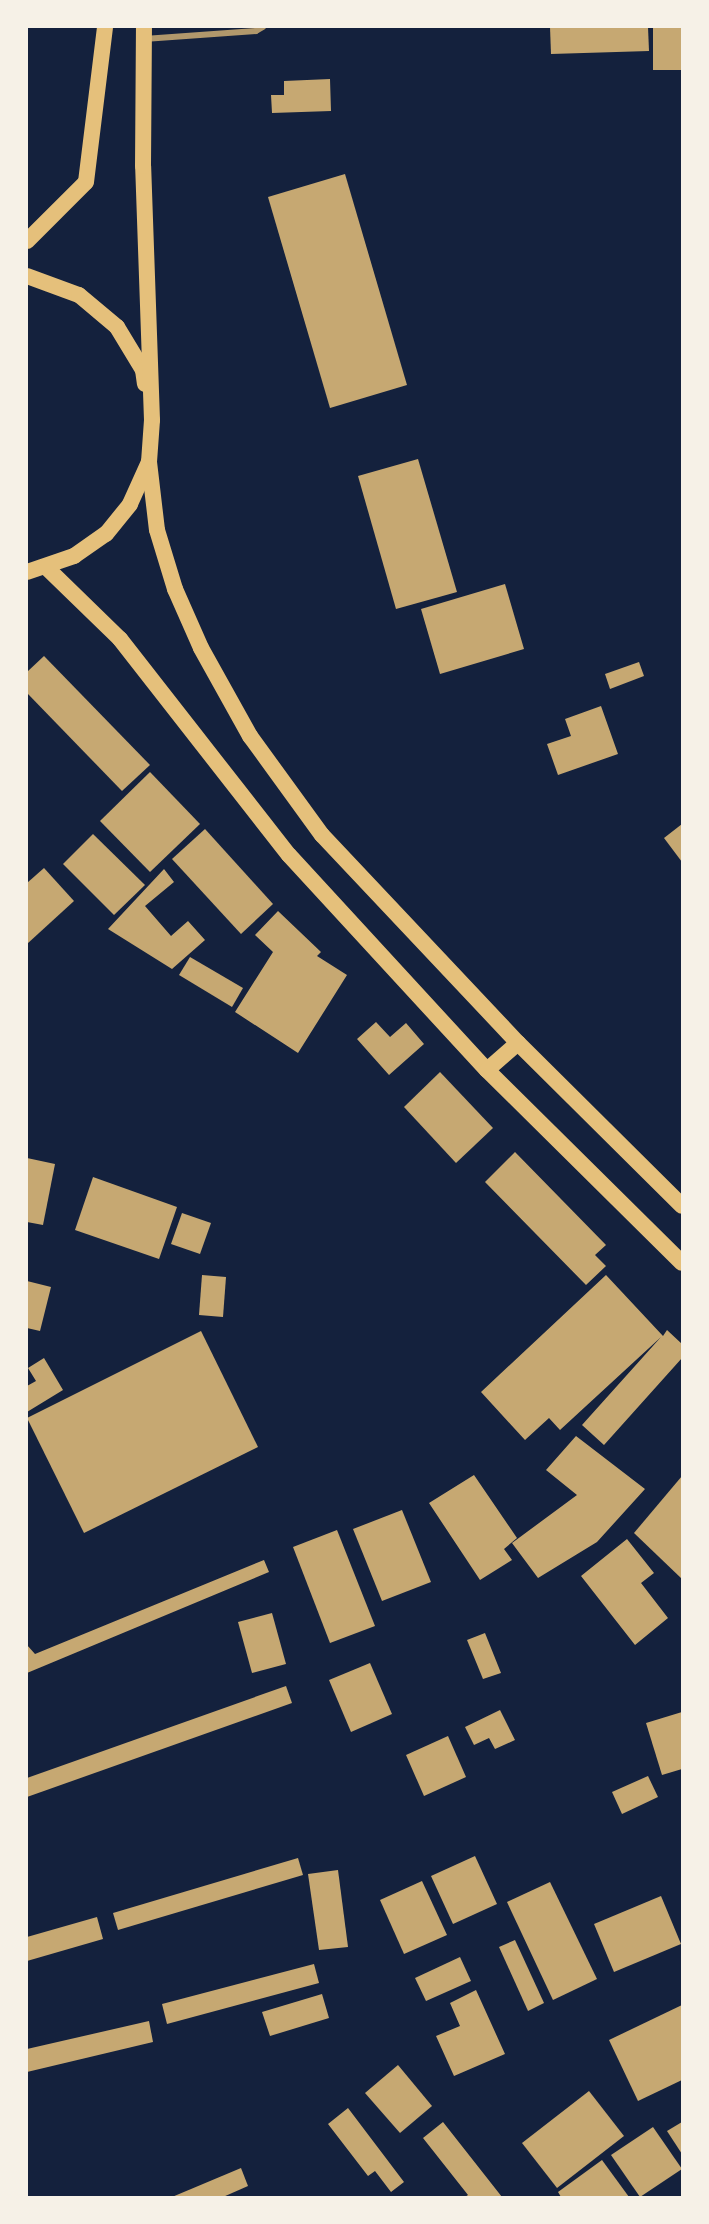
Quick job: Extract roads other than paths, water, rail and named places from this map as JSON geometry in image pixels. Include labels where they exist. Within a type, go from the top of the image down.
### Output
[{"type":"highway","points":[[27,241],[86,182],[105,27]]},
{"type":"highway","points":[[144,33],[152,420],[148,462],[157,530],[176,589],[201,648],[250,736],[322,835],[518,1043],[682,1206]]},
{"type":"highway","points":[[27,276],[80,295],[117,327],[143,370],[152,420]]},
{"type":"highway","points":[[27,572],[47,568],[74,556],[106,534],[130,504],[148,462]]},
{"type":"highway","points":[[47,568],[120,639],[289,855],[488,1070],[682,1263]]},
{"type":"highway","points":[[488,1070],[518,1043]]},
{"type":"street","points":[[144,33],[256,31],[263,27]]}]
